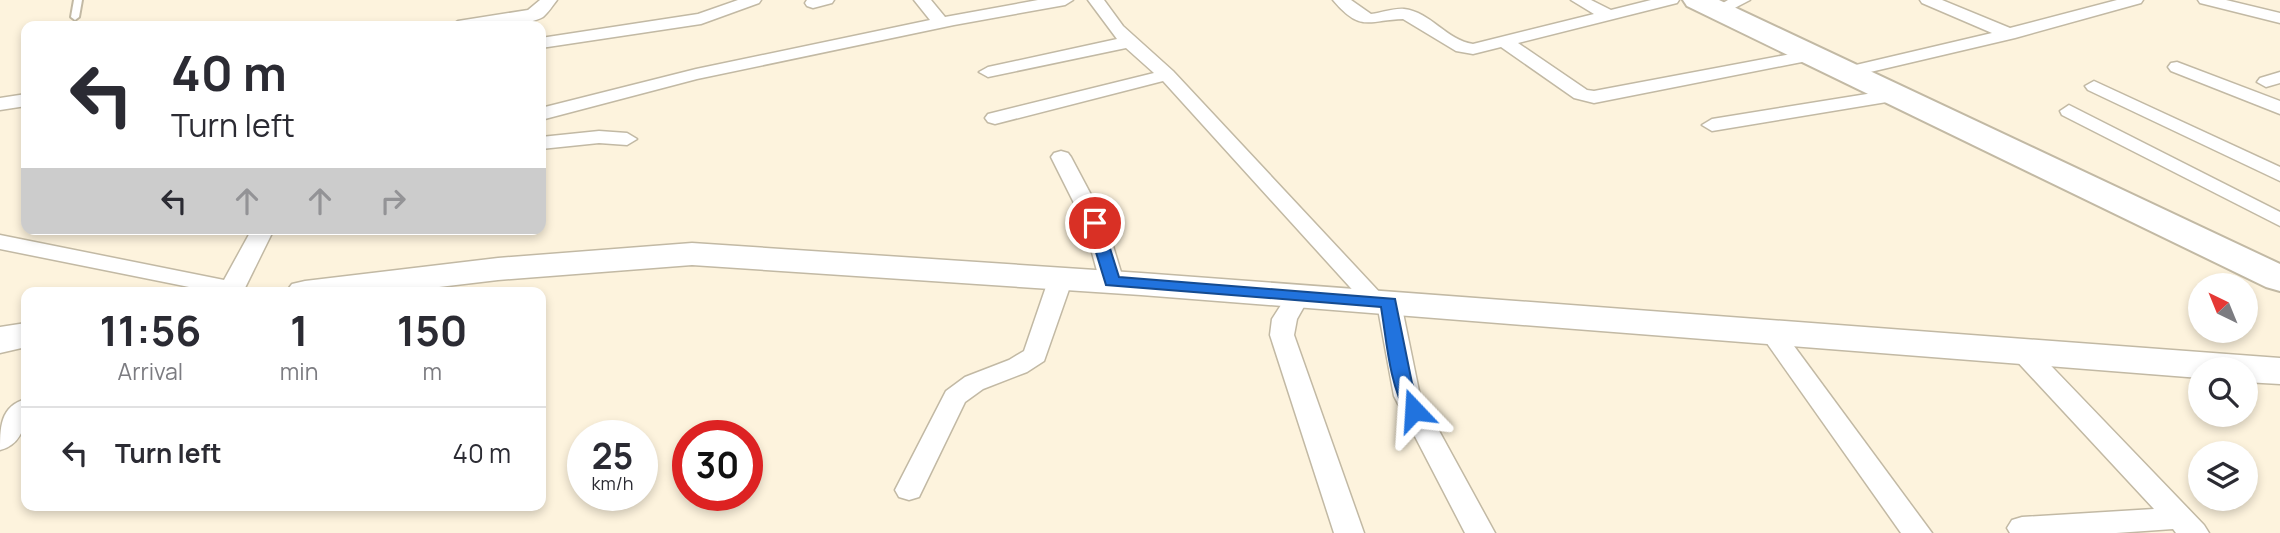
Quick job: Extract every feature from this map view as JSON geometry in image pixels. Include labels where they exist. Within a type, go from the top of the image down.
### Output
[{"type":"highway","points":[[1719,3],[1812,55],[2280,279]]},
{"type":"main road","points":[[347,287],[498,269],[692,254],[1061,278],[2280,371]]},
{"type":"main road","points":[[0,340],[21,336]]},
{"type":"street","points":[[491,21],[537,13],[549,0]]},
{"type":"street","points":[[679,0],[686,21]]},
{"type":"street","points":[[546,42],[708,17],[753,0]]},
{"type":"street","points":[[922,0],[941,23]]},
{"type":"street","points":[[546,113],[696,74],[1065,0]]},
{"type":"street","points":[[1096,0],[1128,42],[1167,75],[1382,302],[1407,396],[1480,533]]},
{"type":"street","points":[[1341,0],[1367,19],[1398,14],[1410,16],[1453,46],[1463,49],[1482,48],[1671,0]]},
{"type":"street","points":[[1579,0],[1608,15]]},
{"type":"street","points":[[1849,72],[2009,34],[2135,0]]},
{"type":"street","points":[[2206,0],[2280,18]]},
{"type":"street","points":[[1941,2],[2009,34]]},
{"type":"street","points":[[988,72],[1128,42]]},
{"type":"street","points":[[1505,42],[1581,94],[1594,97],[1812,55]]},
{"type":"street","points":[[2177,67],[2280,108]]},
{"type":"street","points":[[995,118],[1167,75]]},
{"type":"street","points":[[2094,86],[2280,175]]},
{"type":"street","points":[[1712,125],[1898,95]]},
{"type":"street","points":[[0,104],[21,101]]},
{"type":"street","points":[[2069,111],[2280,220]]},
{"type":"street","points":[[546,142],[599,137],[627,139]]},
{"type":"street","points":[[1061,157],[1095,223],[1112,282]]},
{"type":"street","points":[[233,287],[260,235]]},
{"type":"street","points":[[0,242],[218,287]]},
{"type":"street","points":[[909,490],[956,397],[974,383],[1018,366],[1035,355],[1061,278]]},
{"type":"street","points":[[1298,296],[1285,315],[1282,335],[1349,533]]},
{"type":"street","points":[[1772,332],[1917,533]]},
{"type":"street","points":[[2021,350],[2187,526]]},
{"type":"street","points":[[0,442],[21,415]]},
{"type":"street","points":[[2022,528],[2187,526]]},
{"type":"lane","points":[[75,17],[78,0]]},
{"type":"route","points":[[1095,223],[1112,282],[1389,303],[1403,383],[1414,410]]}]
